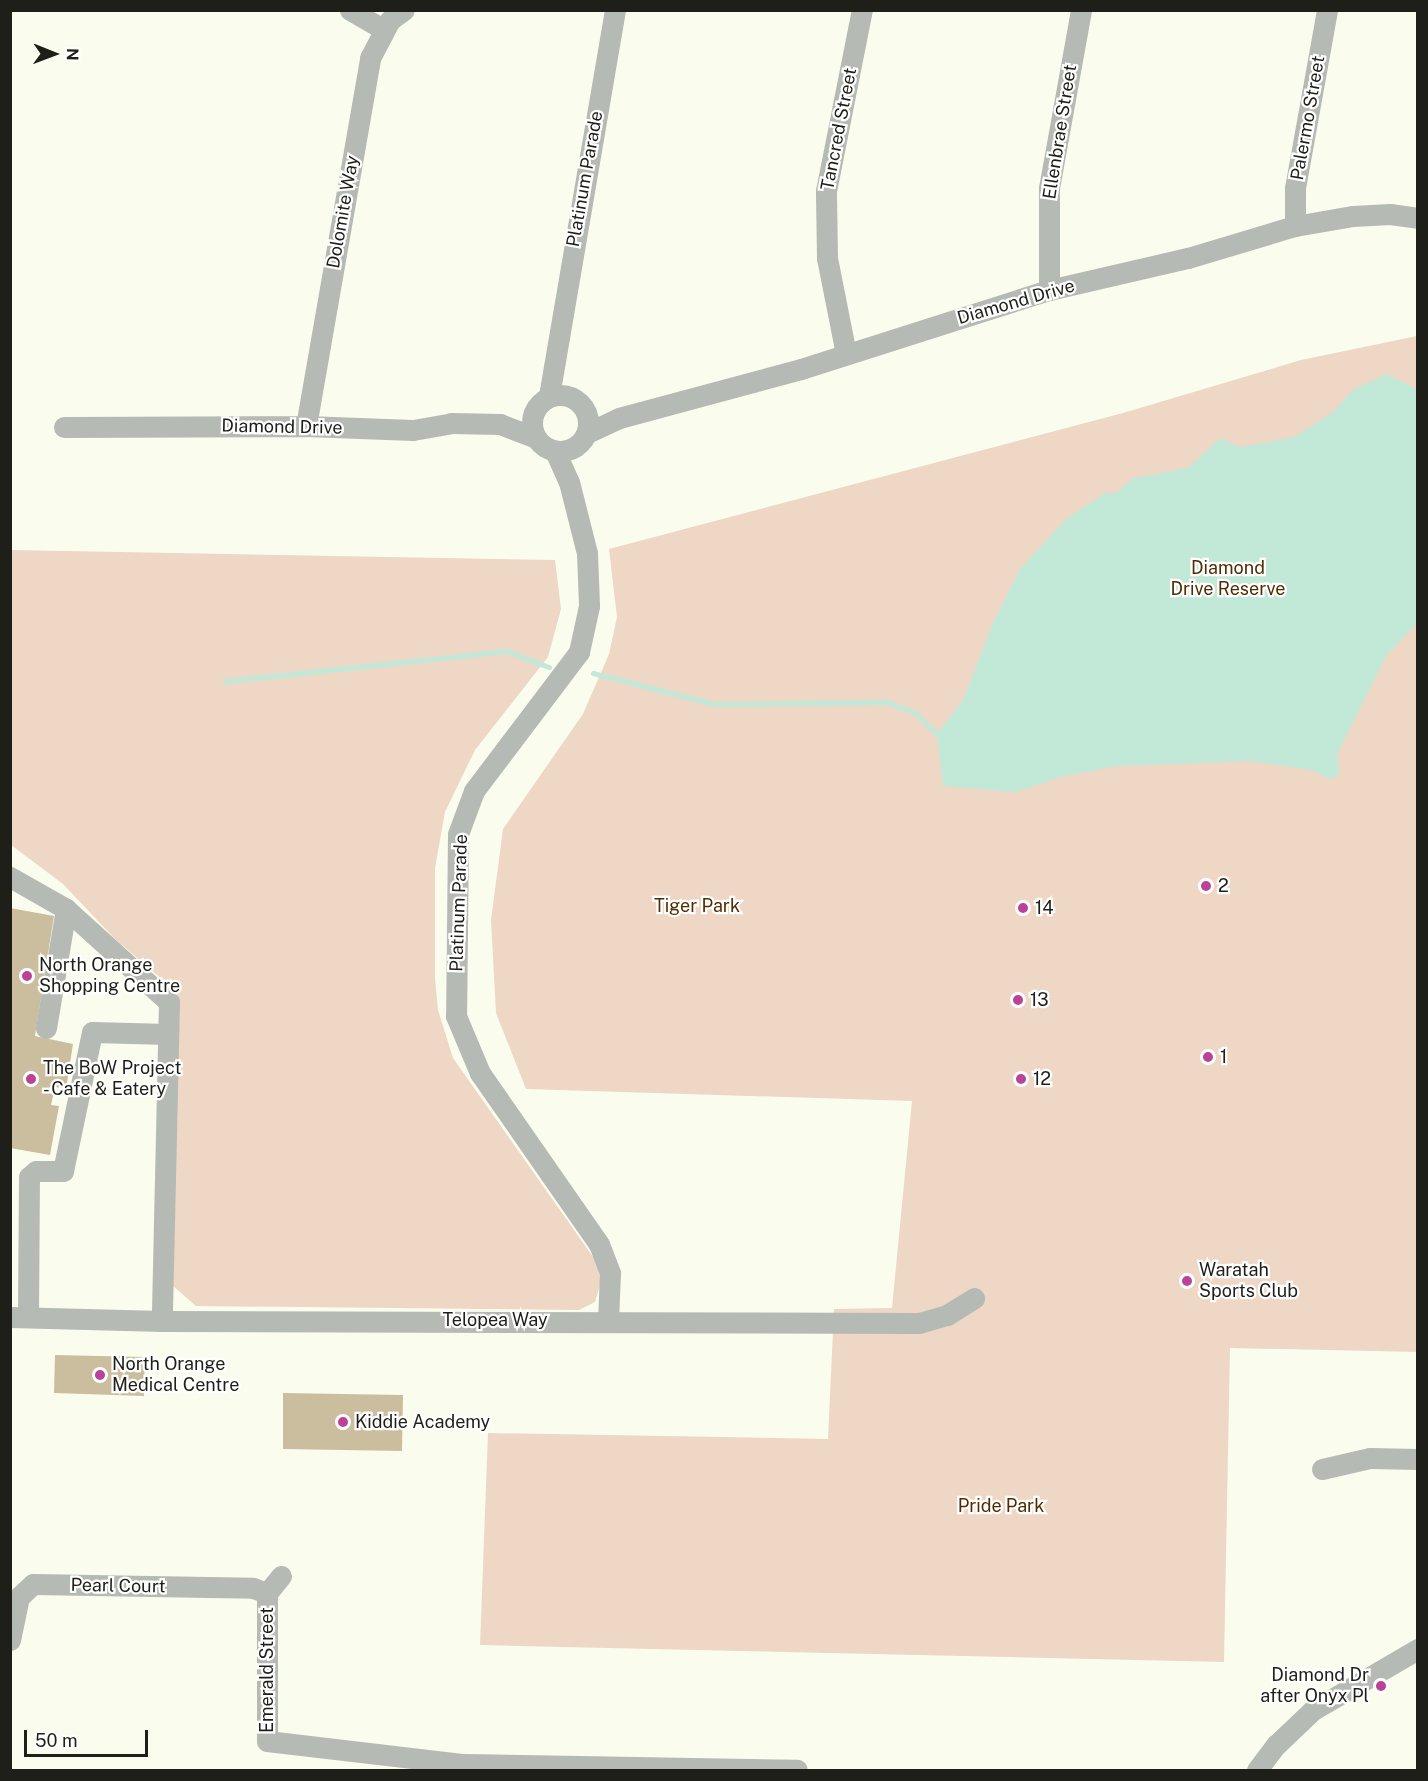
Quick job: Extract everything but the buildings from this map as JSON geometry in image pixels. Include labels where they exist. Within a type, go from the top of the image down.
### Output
[{"type":"street","points":[[351,10],[384,30]]},
{"type":"street","name":"Dolomite Way","points":[[306,426],[370,58],[384,30],[404,10]]},
{"type":"street","name":"Platinum Parade","points":[[608,1320],[610,1273],[599,1244],[480,1073],[456,1016],[458,834],[474,791],[579,652],[589,606],[587,554],[570,482],[572,444],[587,415],[566,398],[555,347],[615,10]]},
{"type":"street","name":"Tancred Street","points":[[846,354],[827,258],[826,191],[862,10]]},
{"type":"street","name":"Ellenbrae Street","points":[[1049,290],[1048,188],[1082,10]]},
{"type":"street","name":"Palermo Street","points":[[1295,226],[1295,188],[1327,10]]},
{"type":"street","name":"Diamond Drive","points":[[500,424],[536,438],[572,444],[619,418],[846,354],[1049,290],[1188,258],[1295,226],[1362,216],[1418,218]]},
{"type":"street","points":[[536,438],[533,414],[566,398],[619,418]]},
{"type":"street","name":"Diamond Drive","points":[[64,427],[306,426],[413,430],[451,423],[500,424],[533,414]]},
{"type":"street","points":[[10,878],[66,909],[169,1002],[162,1321]]},
{"type":"street","points":[[46,1028],[66,909]]},
{"type":"street","points":[[19,1317],[29,1177],[36,1171],[63,1171],[92,1032],[168,1034]]},
{"type":"street","name":"Telopea Way","points":[[19,1317],[162,1321],[608,1320],[919,1323],[947,1315],[974,1298]]},
{"type":"street","points":[[1322,1470],[1370,1458],[1418,1459]]},
{"type":"street","name":"Emerald Street","points":[[281,1576],[267,1593],[267,1742],[368,1763],[797,1770]]},
{"type":"street","name":"Pearl Court","points":[[10,1640],[19,1596],[33,1584],[253,1588],[267,1593]]},
{"type":"street","points":[[1257,1770],[1276,1745],[1314,1710],[1418,1649]]},
{"type":"green space","points":[[1417,336],[1417,1352],[1230,1348],[1224,1662],[480,1645],[488,1433],[828,1439],[834,1309],[892,1308],[912,1101],[526,1089],[496,1013],[491,920],[503,829],[583,714],[609,654],[617,617],[609,549],[1123,413],[1301,360]]},
{"type":"green space","points":[[10,550],[555,560],[561,609],[548,657],[475,750],[445,812],[435,868],[435,979],[438,1010],[453,1058],[598,1264],[601,1282],[595,1302],[579,1310],[196,1306],[173,1286],[177,992],[115,939],[63,884],[11,845]]},
{"type":"shaded area","points":[[1386,374],[1417,389],[1417,623],[1386,656],[1337,754],[1339,774],[1330,779],[1312,770],[1251,761],[1118,766],[1060,777],[1016,792],[943,786],[937,734],[963,700],[993,623],[1020,569],[1066,519],[1107,492],[1115,494],[1133,478],[1188,468],[1220,438],[1240,447],[1294,437],[1333,412],[1353,390]]},
{"type":"waterway","points":[[225,681],[506,651],[549,667]]},
{"type":"waterway","points":[[593,673],[714,704],[887,702],[915,713],[937,734]]},
{"type":"place","name":"2","points":[[1206,886]]},
{"type":"place","name":"14","points":[[1023,908]]},
{"type":"place","name":"North Orange Shopping Centre","points":[[27,976]]},
{"type":"place","name":"13","points":[[1018,1000]]},
{"type":"place","name":"1","points":[[1208,1057]]},
{"type":"place","name":"The BoW Project - Cafe & Eatery","points":[[31,1079]]},
{"type":"place","name":"12","points":[[1021,1079]]},
{"type":"place","name":"Waratah Sports Club","points":[[1187,1281]]},
{"type":"place","name":"North Orange Medical Centre","points":[[100,1375]]},
{"type":"place","name":"Kiddie Academy","points":[[343,1422]]},
{"type":"place","name":"Diamond Dr after Onyx Pl","points":[[1381,1686]]},
{"type":"park label","name":"Diamond Drive Reserve","points":[[1228,579]]},
{"type":"park label","name":"Tiger Park","points":[[697,906]]},
{"type":"park label","name":"Pride Park","points":[[1001,1506]]}]
